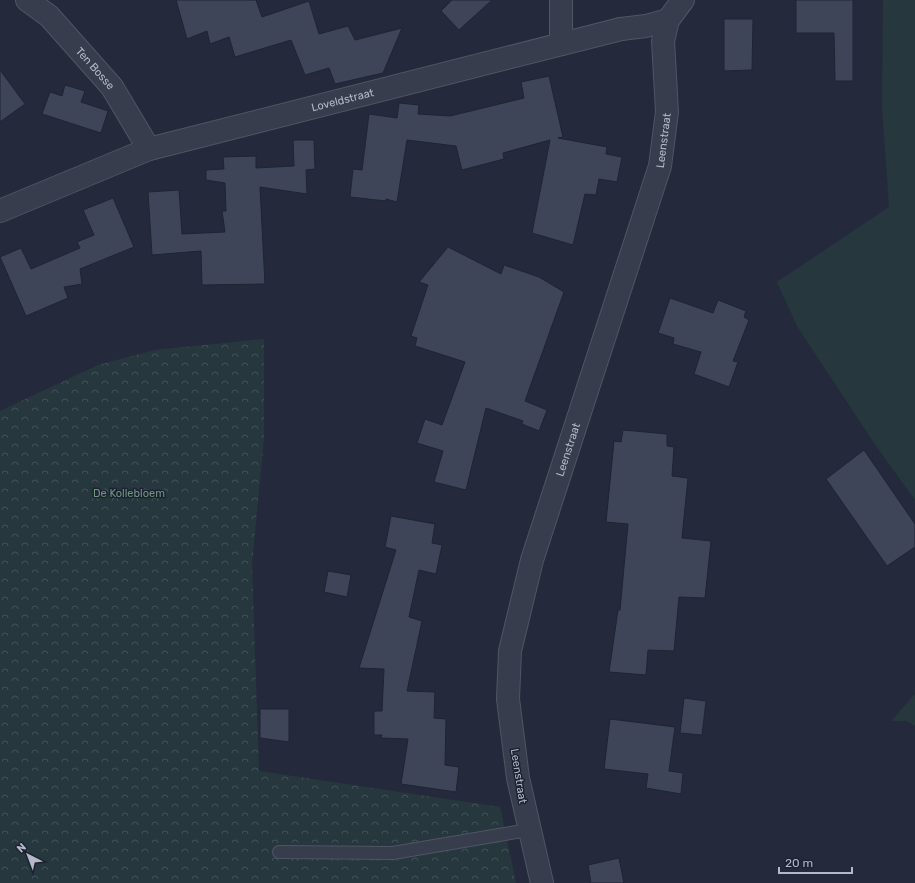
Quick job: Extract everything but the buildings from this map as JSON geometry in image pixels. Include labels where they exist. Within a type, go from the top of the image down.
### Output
[{"type":"street","name":"Ten Bosse","points":[[27,0],[50,16],[112,87],[149,149]]},
{"type":"street","points":[[560,44],[561,0]]},
{"type":"street","points":[[668,20],[683,0]]},
{"type":"street","name":"Loveldstraat","points":[[0,211],[149,149],[560,44],[621,29],[646,26],[668,20]]},
{"type":"street","name":"Leenstraat","points":[[542,883],[528,830],[518,778],[508,699],[510,651],[532,560],[660,166],[667,112],[663,41],[668,20]]},
{"type":"lane","points":[[279,852],[393,853],[528,830]]},
{"type":"green space","points":[[883,0],[915,0],[915,500],[876,446],[797,326],[777,282],[889,207],[882,107]]},
{"type":"green space","name":"De Kollebloem","points":[[264,339],[264,438],[252,564],[259,771],[500,807],[516,883],[0,883],[0,411],[98,365],[155,350]]},
{"type":"green space","points":[[915,694],[915,726],[906,721],[891,721]]}]
